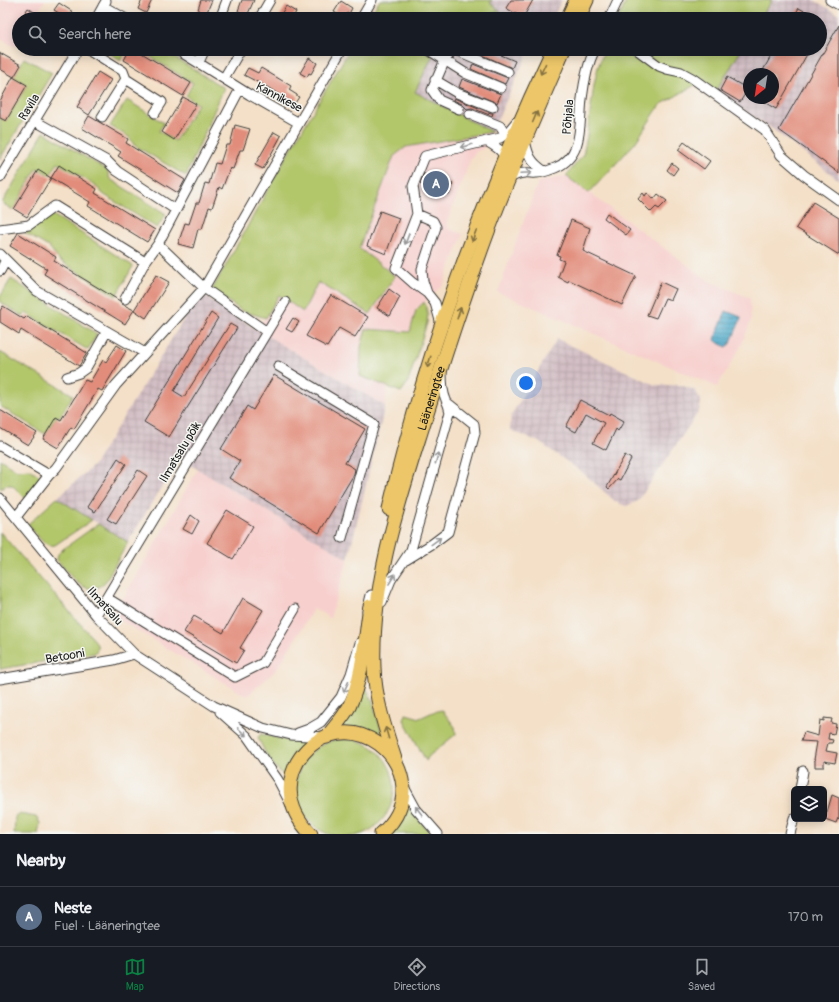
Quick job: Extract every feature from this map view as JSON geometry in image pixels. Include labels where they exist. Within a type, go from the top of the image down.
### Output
[{"type":"highway","points":[[570,12],[576,0]]},
{"type":"highway","points":[[581,12],[587,0]]},
{"type":"highway","name":"Lääneringtee","points":[[327,737],[342,718],[356,686],[379,552],[395,484],[417,402],[441,325],[505,156],[549,56]]},
{"type":"highway","name":"Lääneringtee","points":[[403,786],[378,704],[374,668],[377,603],[386,556],[399,504],[466,290],[509,179],[561,56]]},
{"type":"highway","points":[[300,834],[291,800],[290,787],[292,774],[297,762],[305,751],[315,743],[327,737],[342,734],[358,735],[373,740],[386,749],[396,762]]},
{"type":"highway","points":[[382,834],[397,815],[402,800],[403,786]]},
{"type":"highway","points":[[294,813],[302,825],[311,834]]},
{"type":"street","points":[[223,12],[227,0]]},
{"type":"street","points":[[263,12],[270,0]]},
{"type":"street","points":[[365,12],[372,0]]},
{"type":"street","points":[[612,12],[618,0]]},
{"type":"street","points":[[830,0],[839,5]]},
{"type":"street","points":[[100,12],[105,3],[117,12]]},
{"type":"street","name":"Ravila","points":[[0,178],[74,56]]},
{"type":"street","points":[[99,56],[123,71],[126,79],[162,102],[155,113]]},
{"type":"street","name":"Kannikese","points":[[188,56],[240,89],[299,123],[338,56]]},
{"type":"street","points":[[199,62],[202,56]]},
{"type":"street","points":[[224,78],[237,56]]},
{"type":"street","points":[[438,56],[465,73],[501,88]]},
{"type":"street","points":[[448,56],[435,80],[432,90],[438,100],[459,109]]},
{"type":"street","points":[[470,56],[508,72]]},
{"type":"street","name":"Põhjala","points":[[509,179],[517,174],[528,172],[538,174],[554,169],[563,165],[571,157],[577,146],[586,72],[592,56]]},
{"type":"street","points":[[645,56],[659,66],[681,72],[692,78],[765,130],[781,155],[804,175],[839,200]]},
{"type":"street","points":[[102,117],[126,79]]},
{"type":"street","points":[[435,80],[457,93],[493,107]]},
{"type":"street","points":[[125,299],[145,262],[158,244],[240,89]]},
{"type":"street","points":[[441,325],[435,303],[427,294],[413,284],[396,268],[417,214],[413,186],[426,156],[500,138],[505,134],[513,126],[534,89]]},
{"type":"street","points":[[470,114],[500,126],[505,134]]},
{"type":"street","points":[[35,120],[107,161],[117,171],[176,210]]},
{"type":"street","points":[[16,517],[56,468],[116,385],[204,288],[299,123]]},
{"type":"street","points":[[525,140],[527,152],[531,159],[544,172]]},
{"type":"street","points":[[486,141],[499,149],[505,156],[509,179]]},
{"type":"street","points":[[0,229],[29,225],[55,206],[145,262]]},
{"type":"street","points":[[417,214],[433,221],[436,227],[422,269],[423,281],[427,294]]},
{"type":"street","points":[[158,244],[204,288],[267,332]]},
{"type":"street","points":[[3,257],[37,291],[145,353]]},
{"type":"street","points":[[0,271],[3,257]]},
{"type":"street","name":"Ilmatsalu põik","points":[[96,615],[285,302]]},
{"type":"street","points":[[67,377],[79,373],[86,368],[107,331]]},
{"type":"street","points":[[403,562],[448,532],[475,433],[474,424],[446,401],[443,389],[443,363]]},
{"type":"street","points":[[278,366],[374,424],[342,538]]},
{"type":"street","points":[[376,628],[384,594],[391,580],[411,550],[450,412],[449,404]]},
{"type":"street","points":[[0,446],[49,475]]},
{"type":"street","name":"Ilmatsalu","points":[[0,498],[96,615],[134,654],[214,706],[263,728],[291,735],[327,737]]},
{"type":"street","points":[[291,735],[309,729],[321,722],[341,697],[351,674],[371,595]]},
{"type":"street","points":[[107,598],[235,677],[263,663],[295,609]]},
{"type":"street","name":"Betooni","points":[[0,679],[114,660],[134,654]]},
{"type":"street","name":"Ilmatsalu","points":[[214,706],[246,736],[261,755],[278,780],[294,813]]},
{"type":"street","points":[[800,786],[803,771]]},
{"type":"street","points":[[403,786],[416,809],[438,834]]},
{"type":"street","points":[[790,834],[793,822]]},
{"type":"shaded area","points":[[0,0],[45,0],[37,12],[12,12],[12,45],[0,38]]},
{"type":"shaded area","points":[[492,0],[562,0],[556,12],[502,12],[490,3]]},
{"type":"shaded area","points":[[772,0],[814,0],[838,14],[839,13],[839,180],[771,128],[715,92],[738,56],[827,56],[827,12],[764,12]]},
{"type":"shaded area","points":[[433,56],[526,56],[492,132],[415,92]]},
{"type":"shaded area","points":[[492,132],[483,149],[477,151],[471,158],[446,225],[449,229],[463,234],[443,285],[416,310],[410,332],[367,329],[360,376],[387,387],[385,406],[254,328],[266,318],[279,295],[303,311],[318,282],[370,314],[359,248],[394,156],[406,147]]},
{"type":"shaded area","points":[[566,176],[709,281],[750,298],[751,320],[741,346],[717,387],[498,292],[538,182]]},
{"type":"shaded area","points":[[200,293],[254,328],[385,406],[348,559],[179,458],[128,542],[57,498],[94,465]]},
{"type":"shaded area","points":[[557,339],[655,385],[681,385],[696,391],[701,402],[699,411],[638,501],[626,506],[616,502],[582,472],[539,442],[510,430],[511,416]]},
{"type":"shaded area","points":[[198,469],[348,559],[330,618],[314,608],[277,669],[247,696],[113,616]]},
{"type":"green space","points":[[380,0],[492,0],[490,3],[500,11],[375,12],[373,11]]},
{"type":"green space","points":[[627,0],[772,0],[764,12],[621,12]]},
{"type":"green space","points":[[114,56],[124,56],[121,60]]},
{"type":"green space","points":[[149,56],[172,56],[224,88],[186,176],[134,145],[129,137],[110,126],[127,100],[164,123],[159,131],[175,141],[198,104],[186,96],[193,83]]},
{"type":"green space","points":[[346,56],[433,56],[415,92],[492,132],[406,147],[394,156],[359,248],[395,276],[370,314],[318,282],[303,312],[279,295],[266,318],[242,311],[212,290],[285,159]]},
{"type":"green space","points":[[602,56],[738,56],[715,92],[704,80],[660,105],[635,143],[589,193],[566,176],[583,155],[598,67]]},
{"type":"green space","points":[[24,58],[52,73],[0,159],[0,118],[6,121],[27,85],[14,77]]},
{"type":"green space","points":[[44,132],[107,170],[110,179],[166,214],[157,228],[103,194],[95,185],[58,163],[50,175],[37,168],[13,210],[2,203]]},
{"type":"green space","points":[[53,215],[133,266],[116,296],[59,260],[50,248],[25,233]]},
{"type":"green space","points":[[11,279],[97,334],[88,350],[26,313],[23,316],[0,302],[0,297]]},
{"type":"green space","points":[[424,302],[428,313],[427,323],[409,379],[401,392],[360,376],[361,347],[366,329],[410,332],[416,310]]},
{"type":"green space","points":[[0,352],[73,395],[60,417],[57,416],[45,434],[0,406]]},
{"type":"green space","points":[[0,459],[17,470],[30,469],[40,476],[40,480],[26,499],[12,485],[6,485],[1,489],[0,488]]},
{"type":"green space","points":[[57,498],[92,520],[55,545],[51,545],[43,542],[28,524]]},
{"type":"green space","points":[[98,524],[128,542],[106,581],[99,587],[92,589],[79,584],[57,560],[58,554],[63,549]]},
{"type":"green space","points":[[0,532],[96,642],[98,648],[95,653],[0,669]]},
{"type":"green space","points":[[364,684],[372,700],[384,740],[344,728],[342,726]]},
{"type":"green space","points":[[442,710],[455,727],[456,734],[429,756],[426,761],[404,720],[406,714],[420,718]]},
{"type":"green space","points":[[261,734],[285,740],[306,741],[295,755],[285,776],[273,764],[263,748],[258,737]]},
{"type":"green space","points":[[335,740],[355,740],[372,747],[380,753],[386,761],[393,778],[393,798],[386,815],[380,823],[361,834],[329,834],[318,829],[310,823],[304,815],[297,798],[297,778],[304,761],[310,753],[318,747]]},
{"type":"green space","points":[[406,805],[428,830],[430,834],[388,834]]},
{"type":"green space","points":[[20,814],[36,817],[40,823],[38,834],[14,834],[15,817]]},
{"type":"water","points":[[726,311],[741,317],[731,342],[727,347],[715,340]]},
{"type":"building","points":[[142,0],[152,0],[146,12],[138,9]]},
{"type":"building","points":[[201,0],[212,0],[207,12],[197,12]]},
{"type":"building","points":[[242,0],[254,0],[249,12],[238,11]]},
{"type":"building","points":[[511,0],[533,0],[526,12],[513,12],[506,8]]},
{"type":"building","points":[[341,1],[352,8],[350,12],[334,12]]},
{"type":"building","points":[[59,3],[73,12],[57,12],[54,10]]},
{"type":"building","points":[[286,6],[296,12],[282,12]]},
{"type":"building","points":[[28,8],[34,12],[25,12]]},
{"type":"building","points":[[799,8],[806,12],[796,12]]},
{"type":"building","points":[[839,25],[839,173],[779,130],[821,56],[827,56],[827,46]]},
{"type":"building","points":[[0,53],[21,65],[14,77],[0,69]]},
{"type":"building","points":[[126,56],[147,56],[191,83],[183,96],[124,60]]},
{"type":"building","points":[[485,56],[503,56],[515,61],[512,68]]},
{"type":"building","points":[[771,56],[806,56],[779,104],[779,68],[764,68]]},
{"type":"building","points":[[309,58],[317,63],[311,74],[309,73],[307,77],[300,73]]},
{"type":"building","points":[[473,64],[508,78],[505,84],[471,69]]},
{"type":"building","points":[[248,68],[258,73],[261,68],[291,86],[289,90],[299,97],[295,103],[292,103],[269,88],[244,75]]},
{"type":"building","points":[[98,72],[111,80],[89,115],[77,107]]},
{"type":"building","points":[[13,77],[27,85],[6,121],[0,118],[0,101]]},
{"type":"building","points":[[727,77],[743,86],[743,97],[740,102],[720,90]]},
{"type":"building","points":[[462,79],[501,94],[497,103],[459,87]]},
{"type":"building","points":[[183,97],[196,104],[174,140],[162,132]]},
{"type":"building","points":[[454,98],[493,113],[492,116],[472,108],[467,109],[462,104],[453,100]]},
{"type":"building","points":[[767,104],[779,104],[776,109]]},
{"type":"building","points":[[89,116],[128,139],[126,143],[185,180],[178,193],[118,156],[121,152],[82,128]]},
{"type":"building","points":[[235,125],[250,129],[243,150],[240,150],[233,169],[230,168],[222,189],[219,187],[212,208],[209,207],[202,229],[198,229],[193,248],[178,244],[185,223],[189,224],[196,203],[199,203],[205,183],[209,184],[215,163],[220,164],[226,145],[230,145]]},
{"type":"building","points":[[274,132],[281,136],[263,169],[255,165]]},
{"type":"building","points":[[684,142],[710,161],[704,169],[678,150]]},
{"type":"building","points":[[672,163],[678,168],[673,175],[667,170]]},
{"type":"building","points":[[59,165],[97,189],[95,193],[155,230],[147,242],[88,206],[90,202],[51,178]]},
{"type":"building","points":[[38,170],[51,178],[27,217],[14,209]]},
{"type":"building","points":[[424,174],[453,184],[449,195],[420,184]]},
{"type":"building","points":[[643,193],[645,196],[647,193],[654,199],[658,194],[667,201],[659,209],[656,207],[651,212],[638,199]]},
{"type":"building","points":[[813,202],[839,218],[839,255],[796,228]]},
{"type":"building","points":[[380,211],[399,218],[386,254],[367,246]]},
{"type":"building","points":[[607,213],[630,230],[626,235],[604,218]]},
{"type":"building","points":[[571,220],[590,228],[583,251],[636,276],[622,305],[569,280],[568,282],[558,277],[564,261],[559,259],[560,256],[557,255]]},
{"type":"building","points":[[18,233],[56,257],[54,261],[134,310],[125,324],[44,274],[47,269],[10,246]]},
{"type":"building","points":[[156,275],[169,282],[146,318],[134,310]]},
{"type":"building","points":[[661,282],[676,289],[671,300],[665,298],[656,318],[647,315]]},
{"type":"building","points":[[389,289],[400,297],[390,316],[377,308]]},
{"type":"building","points":[[331,295],[368,317],[355,337],[339,328],[327,347],[306,336]]},
{"type":"building","points":[[3,306],[24,319],[27,316],[87,353],[79,366],[21,330],[19,334],[0,322],[0,311]]},
{"type":"building","points":[[211,313],[218,318],[174,391],[184,397],[230,324],[237,328],[169,437],[144,422]]},
{"type":"building","points":[[293,318],[299,322],[292,332],[286,329]]},
{"type":"building","points":[[117,345],[126,351],[102,391],[98,389],[74,429],[71,427],[58,448],[43,439],[56,417],[61,420],[85,380],[90,382],[103,360],[106,362]]},
{"type":"building","points":[[274,375],[365,429],[345,463],[355,469],[354,474],[319,533],[229,478],[240,461],[221,449],[247,406],[253,410]]},
{"type":"building","points":[[580,400],[624,421],[618,431],[616,429],[606,450],[593,443],[604,423],[586,413],[576,432],[566,427]]},
{"type":"building","points":[[0,410],[37,433],[28,445],[0,428]]},
{"type":"building","points":[[625,455],[631,459],[620,480],[618,479],[609,489],[607,487]]},
{"type":"building","points":[[118,458],[126,464],[95,512],[87,507]]},
{"type":"building","points":[[138,470],[147,476],[116,524],[107,519]]},
{"type":"building","points":[[227,510],[253,526],[233,559],[207,543]]},
{"type":"building","points":[[191,515],[199,521],[192,534],[183,529]]},
{"type":"building","points":[[243,598],[263,610],[240,648],[244,650],[236,663],[184,632],[194,616],[223,633]]},
{"type":"building","points":[[824,718],[832,719],[831,723],[836,724],[834,734],[829,733],[828,739],[833,740],[832,743],[828,743],[826,751],[837,753],[835,763],[824,761],[824,767],[815,767],[814,760],[817,742],[801,741],[804,732],[818,736],[820,720],[824,721]]},
{"type":"building","points":[[832,795],[839,798],[839,819],[838,818],[836,823],[827,820],[827,812]]},
{"type":"place","name":"Neste","points":[[436,184]]}]
